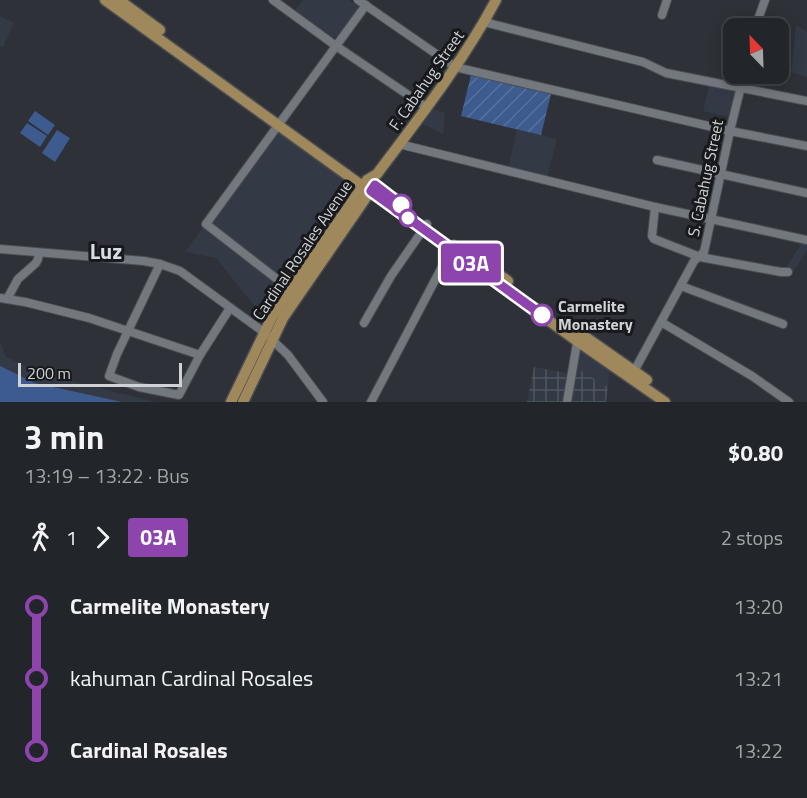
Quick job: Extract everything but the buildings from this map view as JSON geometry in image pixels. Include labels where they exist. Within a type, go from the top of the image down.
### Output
[{"type":"main road","name":"F. Cabahug Street","points":[[371,183],[455,67],[496,0]]},
{"type":"main road","points":[[112,1],[281,122],[371,183],[425,227],[578,337],[676,402]]},
{"type":"main road","name":"Cardinal Rosales Avenue","points":[[243,402],[269,336],[272,317],[371,183]]},
{"type":"main road","name":"Cardinal Rosales Avenue","points":[[231,402],[269,336],[371,183]]},
{"type":"main road","points":[[633,374],[665,402]]},
{"type":"street","points":[[273,0],[426,107]]},
{"type":"street","points":[[662,15],[667,0]]},
{"type":"street","points":[[758,18],[762,1]]},
{"type":"street","points":[[291,290],[206,224],[336,46],[362,3],[455,67],[730,131],[807,146]]},
{"type":"street","points":[[484,22],[644,62],[666,73],[807,100]]},
{"type":"street","name":"S. Cabahug Street","points":[[633,374],[694,261],[704,252],[741,84]]},
{"type":"street","points":[[399,144],[656,207],[807,239]]},
{"type":"street","points":[[657,160],[807,193]]},
{"type":"street","points":[[656,207],[653,238],[699,257],[788,272]]},
{"type":"street","points":[[364,323],[391,276],[425,227]]},
{"type":"street","points":[[371,402],[453,246]]},
{"type":"street","points":[[0,249],[144,261],[180,271],[269,336],[288,356],[323,402]]},
{"type":"street","points":[[39,253],[36,263],[18,279],[4,299],[89,318],[200,355]]},
{"type":"street","points":[[160,264],[109,376],[139,387],[179,395],[200,355],[230,308]]},
{"type":"street","points":[[681,286],[783,324]]},
{"type":"street","points":[[661,322],[752,376],[789,402]]},
{"type":"street","points":[[567,402],[578,337]]},
{"type":"shaded area","points":[[303,0],[349,0],[360,8],[339,36],[329,37],[294,11]]},
{"type":"shaded area","points":[[0,16],[14,23],[3,47],[0,46]]},
{"type":"shaded area","points":[[796,25],[807,32],[807,77],[791,72]]},
{"type":"shaded area","points":[[471,75],[551,94],[541,135],[461,116]]},
{"type":"shaded area","points":[[709,85],[735,89],[729,117],[703,111]]},
{"type":"shaded area","points":[[433,109],[445,113],[443,134],[423,124]]},
{"type":"shaded area","points":[[35,111],[55,125],[48,135],[28,121]]},
{"type":"shaded area","points":[[27,123],[47,136],[40,147],[20,133]]},
{"type":"shaded area","points":[[277,127],[353,185],[352,190],[264,318],[216,258],[185,252]]},
{"type":"shaded area","points":[[517,129],[557,139],[547,178],[508,169]]},
{"type":"shaded area","points":[[57,130],[70,138],[55,162],[42,153]]},
{"type":"shaded area","points":[[803,241],[807,244],[807,250],[792,274],[785,269]]},
{"type":"shaded area","points":[[0,342],[6,357],[43,374],[156,402],[0,402]]},
{"type":"shaded area","points":[[580,347],[610,366],[608,387],[576,368]]},
{"type":"shaded area","points":[[0,366],[35,383],[122,402],[0,402]]},
{"type":"shaded area","points":[[534,367],[567,373],[562,402],[527,402]]},
{"type":"shaded area","points":[[576,368],[608,387],[606,402],[570,402]]},
{"type":"bus line","name":"03A","points":[[401,205],[375,185],[371,191],[542,315]]},
{"type":"place","name":"Carmelite Monastery","points":[[542,315]]},
{"type":"district","name":"Luz","points":[[106,251]]}]
